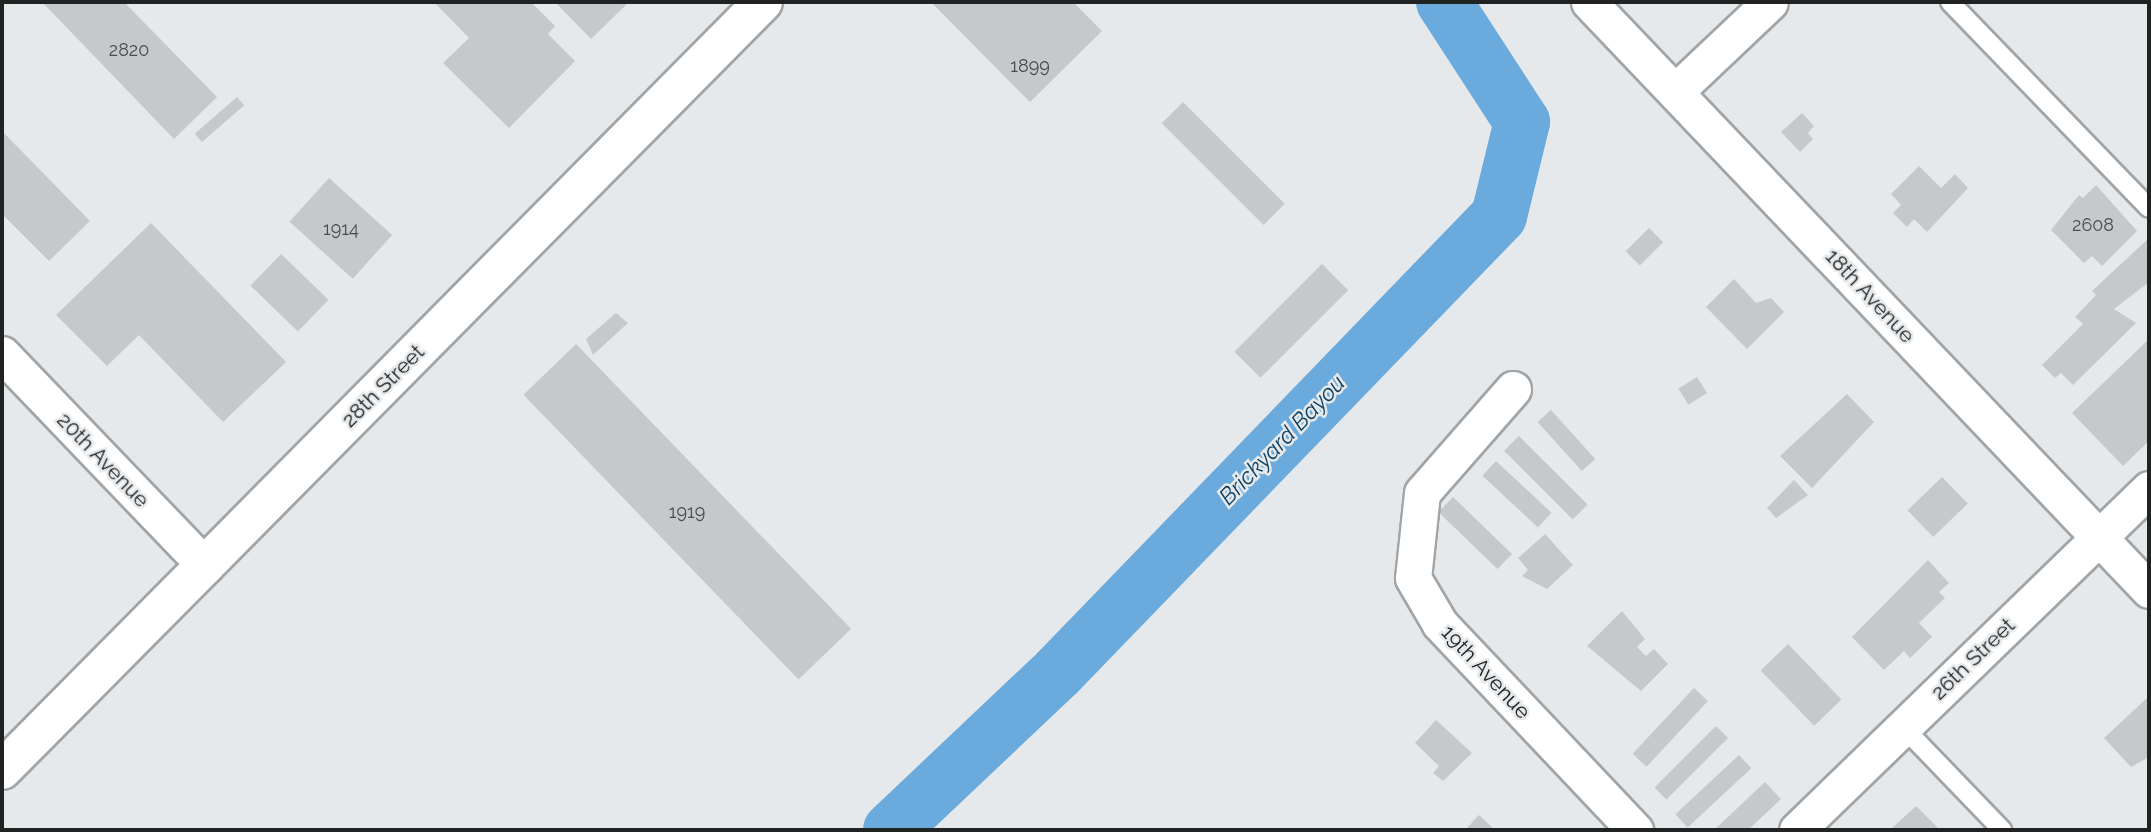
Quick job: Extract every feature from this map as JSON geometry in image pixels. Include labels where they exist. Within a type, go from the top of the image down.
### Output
[{"type":"main road","name":"28th Street","points":[[2,770],[762,2]]},
{"type":"street","name":"18th Avenue","points":[[1590,2],[2149,590]]},
{"type":"street","points":[[1676,91],[1770,2]]},
{"type":"street","name":"20th Avenue","points":[[2,354],[205,566]]},
{"type":"street","name":"19th Avenue","points":[[1513,389],[1422,492],[1413,578],[1440,624],[1635,830]]},
{"type":"street","name":"26th Street","points":[[1797,830],[2149,489]]},
{"type":"lane","points":[[1950,2],[2149,208]]},
{"type":"lane","points":[[1903,727],[2001,830]]},
{"type":"building","points":[[42,2],[124,2],[217,97],[174,139]]},
{"type":"building","points":[[434,2],[531,2],[555,26],[548,34],[575,61],[509,128],[443,63],[469,38]]},
{"type":"building","points":[[555,2],[629,2],[591,39]]},
{"type":"building","points":[[931,2],[1073,2],[1102,31],[1030,102]]},
{"type":"building","points":[[237,97],[244,105],[202,142],[195,134]]},
{"type":"building","points":[[1183,102],[1285,204],[1264,225],[1162,123]]},
{"type":"building","points":[[1802,113],[1814,126],[1808,133],[1813,139],[1800,152],[1781,132]]},
{"type":"building","points":[[2,131],[90,221],[49,261],[2,214]]},
{"type":"building","points":[[1919,166],[1941,188],[1955,174],[1968,188],[1927,232],[1914,219],[1907,227],[1893,213],[1901,205],[1891,194]]},
{"type":"building","points":[[329,178],[392,235],[353,279],[290,222]]},
{"type":"building","points":[[2096,185],[2137,231],[2102,266],[2092,256],[2084,263],[2051,230],[2079,195],[2083,198]]},
{"type":"building","points":[[151,223],[286,362],[223,422],[139,335],[107,366],[56,315]]},
{"type":"building","points":[[1649,228],[1663,242],[1640,265],[1626,251]]},
{"type":"building","points":[[2149,238],[2149,282],[2114,309],[2136,323],[2073,385],[2061,373],[2055,378],[2042,365],[2083,324],[2075,317],[2096,295],[2092,291]]},
{"type":"building","points":[[281,254],[328,300],[298,331],[250,286]]},
{"type":"building","points":[[1322,264],[1348,290],[1260,378],[1234,352]]},
{"type":"building","points":[[1734,279],[1756,303],[1771,298],[1784,312],[1747,349],[1706,307]]},
{"type":"building","points":[[616,313],[628,323],[593,355],[586,339]]},
{"type":"building","points":[[2149,339],[2149,441],[2123,466],[2072,413]]},
{"type":"building","points":[[576,344],[851,629],[799,680],[523,395]]},
{"type":"building","points":[[1697,377],[1707,393],[1688,405],[1678,389]]},
{"type":"building","points":[[1847,394],[1874,422],[1812,488],[1780,456]]},
{"type":"building","points":[[1551,410],[1595,459],[1582,471],[1538,422]]},
{"type":"building","points":[[1519,436],[1588,505],[1573,519],[1504,451]]},
{"type":"building","points":[[1496,461],[1552,513],[1538,527],[1482,476]]},
{"type":"building","points":[[1942,477],[1968,504],[1933,537],[1907,510]]},
{"type":"building","points":[[1794,480],[1808,495],[1776,518],[1767,508]]},
{"type":"building","points":[[1453,497],[1512,554],[1497,569],[1438,512]]},
{"type":"building","points":[[1545,534],[1573,565],[1547,589],[1522,576],[1528,570],[1518,558]]},
{"type":"building","points":[[1928,560],[1949,583],[1939,592],[1945,598],[1919,623],[1932,637],[1910,658],[1904,651],[1884,670],[1852,637]]},
{"type":"building","points":[[1622,611],[1645,639],[1637,647],[1646,656],[1654,649],[1668,664],[1641,691],[1587,646]]},
{"type":"building","points":[[1788,644],[1841,699],[1814,726],[1761,670]]},
{"type":"building","points":[[1694,688],[1708,701],[1647,767],[1633,754]]},
{"type":"building","points":[[2147,698],[2149,757],[2131,767],[2104,738]]},
{"type":"building","points":[[1436,720],[1472,753],[1443,781],[1433,773],[1439,766],[1415,743]]},
{"type":"building","points":[[1716,726],[1728,738],[1667,800],[1654,788]]},
{"type":"building","points":[[1739,755],[1751,768],[1688,827],[1675,814]]},
{"type":"building","points":[[1765,782],[1781,799],[1748,830],[1714,830]]},
{"type":"building","points":[[1916,806],[1940,830],[1890,830]]},
{"type":"building","points":[[1479,815],[1493,828],[1465,830]]},
{"type":"waterway","name":"Brickyard Bayou","points":[[891,830],[1058,672],[1499,216],[1522,122],[1444,2]]}]
